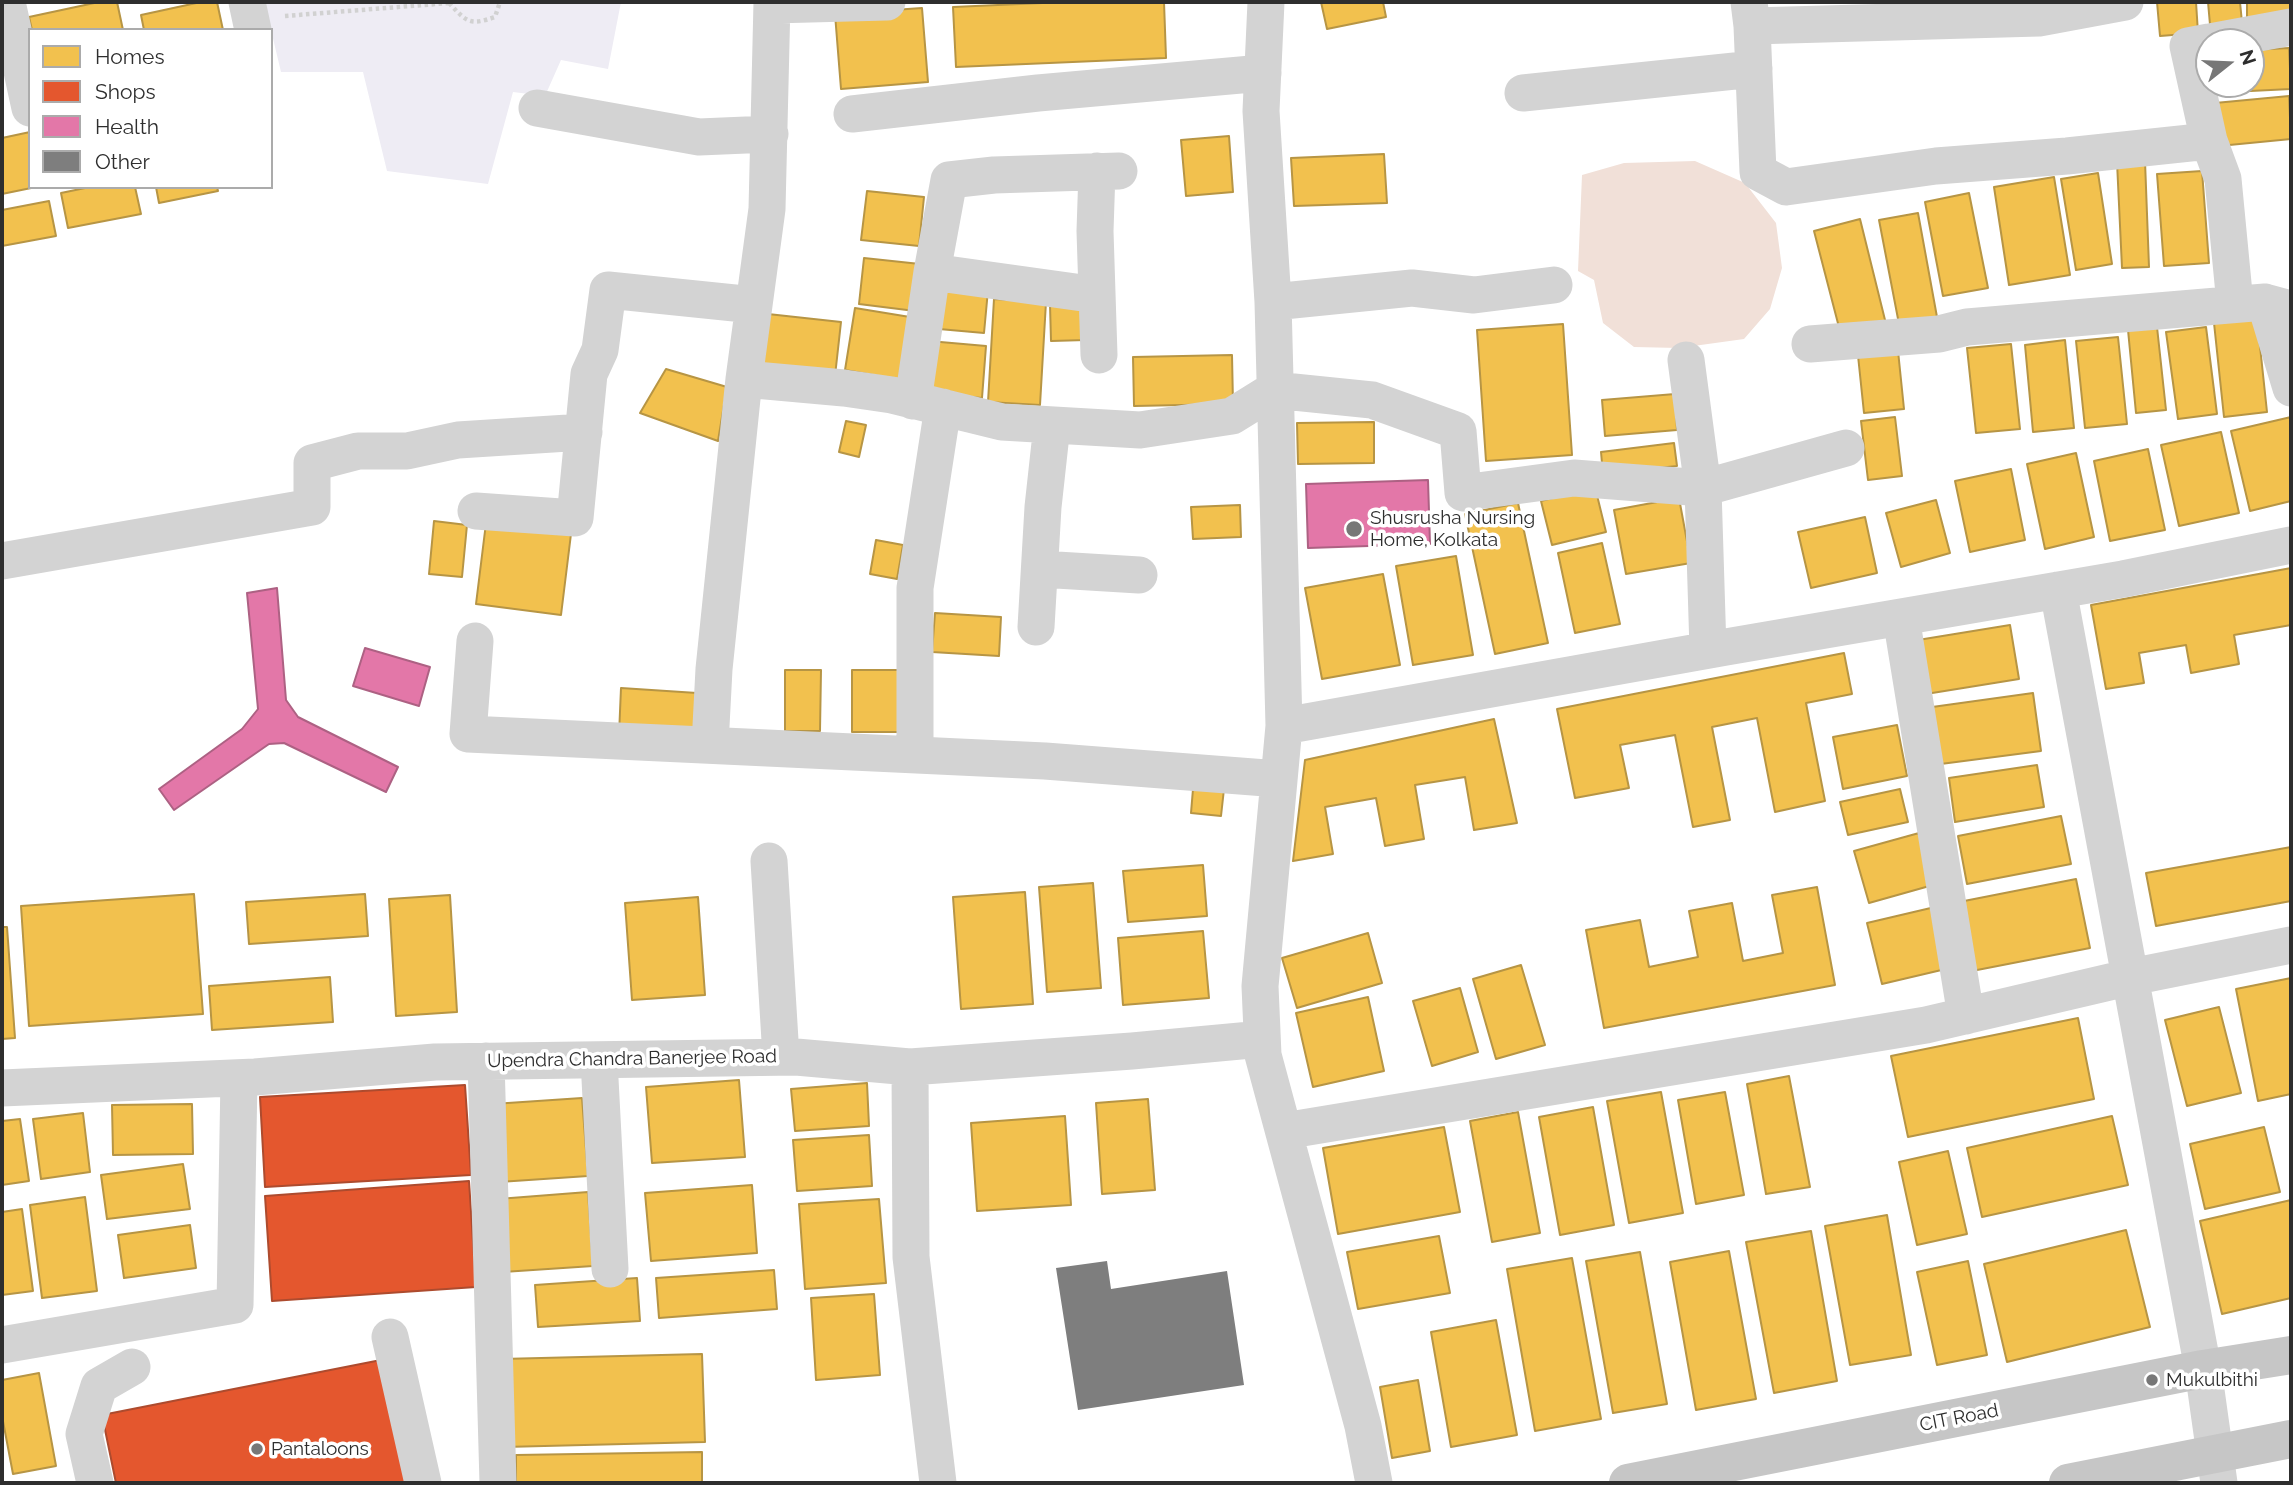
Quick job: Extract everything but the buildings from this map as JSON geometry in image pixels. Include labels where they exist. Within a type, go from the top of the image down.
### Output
[{"type":"main road","name":"CIT Road","points":[[1628,1483],[2203,1369],[2291,1355]]},
{"type":"main road","points":[[2068,1483],[2217,1469],[2291,1439]]},
{"type":"street","points":[[7,2],[28,102]]},
{"type":"street","points":[[710,745],[714,669],[744,379],[767,209],[772,3],[887,2]]},
{"type":"street","points":[[1266,2],[1261,111],[1273,302],[1284,726],[1260,986],[1263,1055],[1363,1426],[1374,1483]]},
{"type":"street","points":[[2125,2],[2039,10],[1751,14],[1758,172],[1786,187],[1936,166],[2209,141]]},
{"type":"street","points":[[2265,32],[2291,27]]},
{"type":"street","points":[[2195,45],[2188,46],[2195,78]]},
{"type":"street","points":[[1523,93],[1754,69]]},
{"type":"street","points":[[852,114],[1038,93],[1263,73]]},
{"type":"street","points":[[2199,98],[2209,141],[2291,388]]},
{"type":"street","points":[[537,108],[699,137],[770,134]]},
{"type":"street","points":[[2,118],[28,112]]},
{"type":"street","points":[[915,754],[915,587],[928,404],[932,272],[950,180],[994,175],[1108,171],[1097,295],[1099,355]]},
{"type":"street","points":[[932,272],[1097,295]]},
{"type":"street","points":[[1273,302],[1412,288],[1474,295],[1554,285]]},
{"type":"street","points":[[476,511],[575,518],[589,374],[600,350],[608,290],[754,305]]},
{"type":"street","points":[[1810,344],[1939,334],[1966,327],[2264,305]]},
{"type":"street","points":[[1686,360],[1703,488],[1708,650]]},
{"type":"street","points":[[744,379],[844,387],[1002,422],[1140,429],[1232,416],[1274,390],[1372,400],[1458,430],[1463,493],[1574,478],[1703,488],[1846,448]]},
{"type":"street","points":[[1036,627],[1043,507],[1052,425]]},
{"type":"street","points":[[2,561],[312,507],[312,463],[358,451],[407,451],[458,440],[584,432]]},
{"type":"street","points":[[1284,726],[2058,590],[2291,545]]},
{"type":"street","points":[[1040,569],[1139,575]]},
{"type":"street","points":[[2058,590],[2203,1369],[2217,1469]]},
{"type":"street","points":[[1901,617],[1966,1016]]},
{"type":"street","points":[[475,641],[468,734],[915,754],[1279,779]]},
{"type":"street","points":[[769,860],[781,1058]]},
{"type":"street","points":[[1284,1130],[1926,1025],[2131,977],[2291,944]]},
{"type":"street","name":"Upendra Chandra Banerjee Road","points":[[2,1088],[239,1078],[435,1062],[781,1058],[910,1067],[1132,1052],[1262,1039]]},
{"type":"street","points":[[599,1060],[610,1269]]},
{"type":"street","points":[[486,1061],[498,1483]]},
{"type":"street","points":[[910,1067],[911,1257],[938,1483]]},
{"type":"street","points":[[2,1345],[234,1305],[239,1078]]},
{"type":"street","points":[[390,1337],[423,1483]]},
{"type":"street","points":[[94,1483],[84,1434],[100,1386],[132,1367]]},
{"type":"path","points":[[251,18],[449,3],[463,18],[477,23],[495,18],[500,2]]},
{"type":"shaded area","points":[[261,2],[621,2],[608,69],[561,60],[545,96],[513,92],[488,184],[387,171],[363,72],[281,72],[273,28],[268,28]]},
{"type":"shaded area","points":[[1695,161],[1745,183],[1776,223],[1782,268],[1770,309],[1744,339],[1679,348],[1634,347],[1603,323],[1594,280],[1578,271],[1582,175],[1624,163]]},
{"type":"place","name":"Shusrusha Nursing Home, Kolkata","points":[[1354,529]]},
{"type":"place","name":"Mukulbithi","points":[[2152,1380]]},
{"type":"place","name":"Pantaloons","points":[[257,1449]]}]
